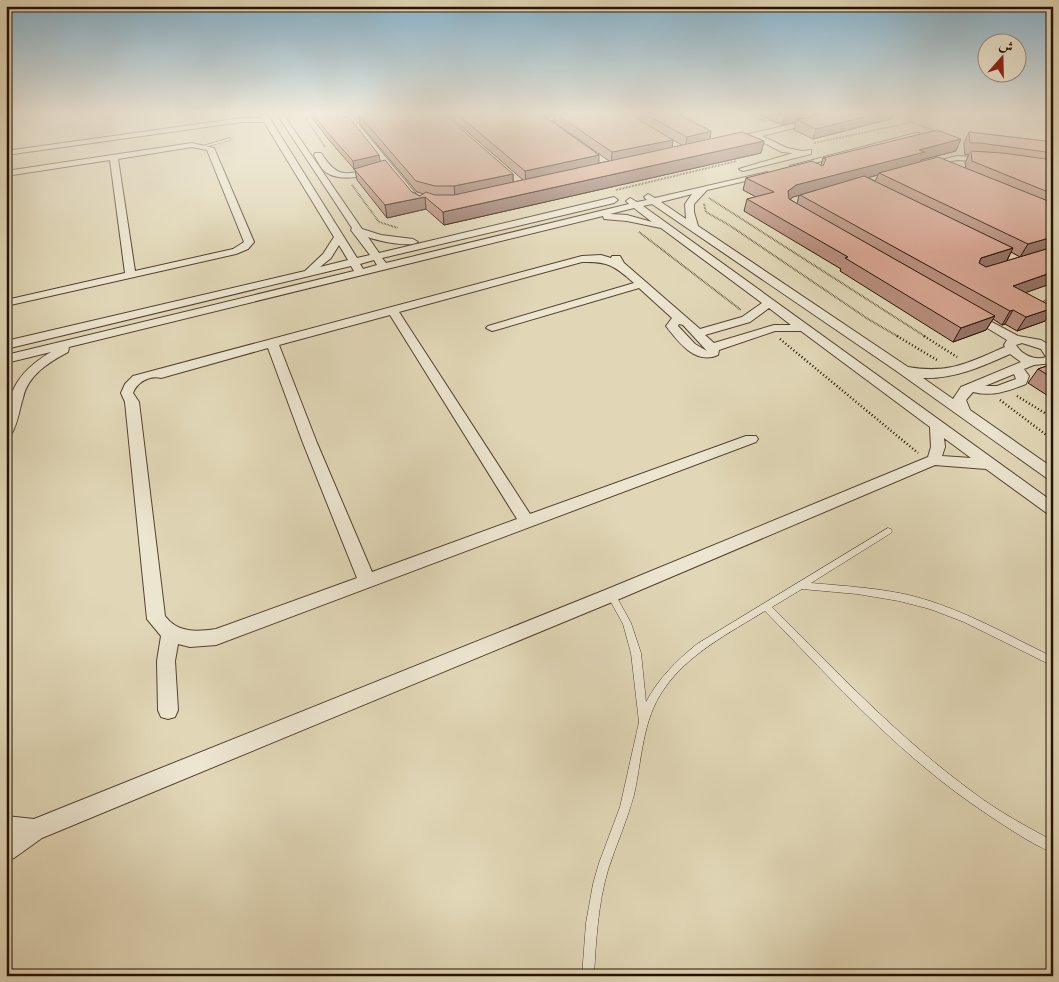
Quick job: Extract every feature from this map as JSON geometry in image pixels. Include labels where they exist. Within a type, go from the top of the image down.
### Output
[{"type":"street","points":[[6,175],[102,160]]},
{"type":"street","points":[[114,160],[130,275]]},
{"type":"street","points":[[6,303],[236,252],[248,244],[248,239],[215,160]]},
{"type":"street","points":[[291,160],[360,272]]},
{"type":"street","points":[[311,160],[356,230],[383,267]]},
{"type":"street","points":[[322,160],[330,171],[345,174],[390,166]]},
{"type":"street","points":[[385,160],[416,197],[417,201],[423,204],[436,204]]},
{"type":"street","points":[[733,171],[763,160]]},
{"type":"street","points":[[785,170],[817,160]]},
{"type":"street","points":[[914,168],[951,160]]},
{"type":"street","points":[[978,160],[998,162]]},
{"type":"street","points":[[932,163],[948,170]]},
{"type":"street","points":[[6,345],[436,241],[634,198],[654,201],[772,172]]},
{"type":"street","points":[[693,228],[689,205],[693,198],[704,188]]},
{"type":"street","points":[[6,359],[583,218],[659,190]]},
{"type":"street","points":[[634,198],[654,201],[964,412],[1053,476]]},
{"type":"street","points":[[634,198],[671,230],[1053,510]]},
{"type":"street","points":[[583,218],[627,218],[671,230]]},
{"type":"street","points":[[356,230],[390,240],[436,241]]},
{"type":"street","points":[[301,275],[328,256],[339,236]]},
{"type":"street","points":[[751,439],[216,637],[191,640],[170,634],[161,628],[156,619],[132,402],[142,384],[169,371],[582,259],[601,258],[620,265],[690,327],[712,348],[713,354],[706,356],[700,354],[672,326],[675,321],[690,327],[744,319],[757,313],[768,302]]},
{"type":"street","points":[[492,328],[641,284]]},
{"type":"street","points":[[899,368],[932,375],[956,372],[1013,344],[1030,340],[1049,345],[1052,354],[1051,362],[1033,361],[1016,354],[1013,344],[965,310]]},
{"type":"street","points":[[393,311],[527,522]]},
{"type":"street","points":[[712,348],[774,328],[803,328]]},
{"type":"street","points":[[6,432],[13,417],[18,391],[27,377],[48,358],[83,340]]},
{"type":"street","points":[[272,343],[310,443],[367,581]]},
{"type":"street","points":[[964,412],[959,400],[961,394],[972,387],[1033,361]]},
{"type":"street","points":[[972,387],[987,392],[1005,388],[1023,378],[1016,368]]},
{"type":"street","points":[[934,460],[938,447],[937,426]]},
{"type":"street","points":[[6,850],[34,830],[611,595],[934,460],[990,464]]},
{"type":"street","points":[[168,710],[166,661],[170,634]]},
{"type":"street","points":[[6,826],[34,830]]},
{"type":"lane","points":[[588,976],[594,906],[602,873],[624,807],[644,724],[650,705],[657,692],[684,659],[706,642],[888,531]]},
{"type":"lane","points":[[800,585],[888,595],[914,601],[968,620],[1053,662]]},
{"type":"lane","points":[[611,595],[627,624],[636,653],[644,724]]},
{"type":"lane","points":[[766,606],[868,711],[916,755],[987,809],[1053,847]]},
{"type":"path","points":[[610,191],[739,160]]},
{"type":"path","points":[[345,174],[379,222],[402,228]]},
{"type":"path","points":[[713,196],[704,205],[706,212],[729,225],[868,319],[956,372]]},
{"type":"path","points":[[709,198],[971,366]]},
{"type":"path","points":[[1036,304],[1053,298]]},
{"type":"path","points":[[1044,317],[1053,322]]},
{"type":"path","points":[[1005,388],[1053,418]]},
{"type":"path","points":[[987,392],[1016,411],[1053,440]]},
{"type":"building","points":[[385,160],[412,192],[420,196],[426,192],[435,195],[454,195],[615,160],[679,160],[443,212],[425,197],[385,205],[354,169]]},
{"type":"building","points":[[398,160],[497,160],[513,174],[454,186],[435,186],[416,181]]},
{"type":"building","points":[[512,160],[577,160],[525,171]]},
{"type":"building","points":[[826,160],[894,160],[796,185],[788,191],[789,199],[995,316],[961,328],[845,258],[848,257],[747,199],[774,192],[746,178],[812,161],[823,166]]},
{"type":"building","points":[[928,160],[945,160],[1053,203],[1053,237],[1028,244],[879,173]]},
{"type":"building","points":[[1053,160],[1053,194],[972,161]]},
{"type":"building","points":[[864,176],[1013,248],[981,258],[979,263],[986,267],[1053,247],[1053,272],[1013,286],[1053,308],[1026,317],[1013,310],[1010,311],[800,195]]},
{"type":"building","points":[[1053,364],[1053,378],[1038,369]]}]
